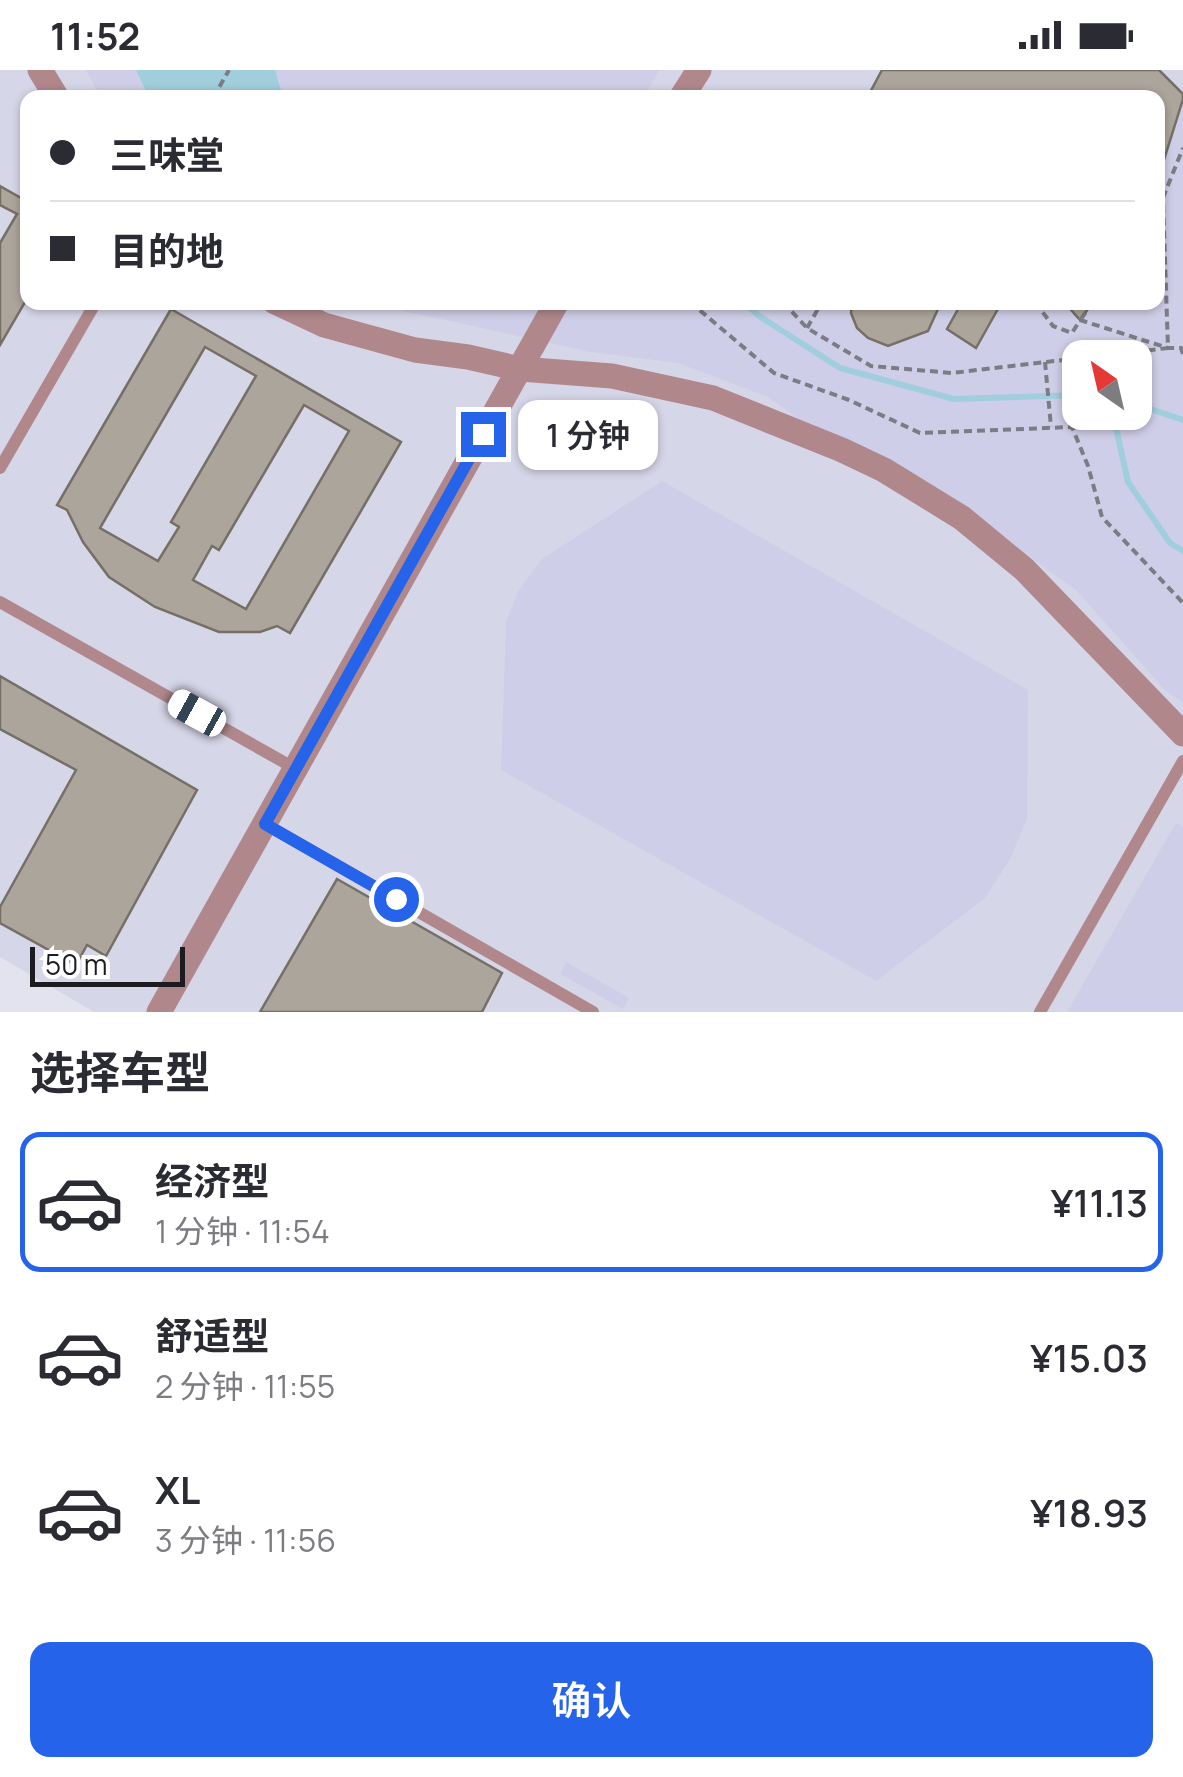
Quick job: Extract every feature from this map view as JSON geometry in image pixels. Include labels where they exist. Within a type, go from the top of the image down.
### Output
[{"type":"street","points":[[291,310],[324,325],[415,350],[520,368],[612,376],[713,398],[797,429],[884,470],[962,518],[1024,569],[1183,734]]},
{"type":"street","points":[[159,1012],[553,310]]},
{"type":"lane","points":[[0,468],[91,310]]},
{"type":"lane","points":[[0,602],[296,769]]},
{"type":"lane","points":[[1040,1012],[1183,761]]},
{"type":"lane","points":[[265,824],[593,1012]]},
{"type":"path","points":[[1165,197],[1183,148]]},
{"type":"path","points":[[1165,260],[1168,348]]},
{"type":"path","points":[[698,310],[774,374],[850,400],[920,432],[1072,427],[1102,517],[1183,602]]},
{"type":"path","points":[[790,310],[807,328],[871,366],[952,373],[1062,360]]},
{"type":"path","points":[[807,328],[817,310]]},
{"type":"path","points":[[1041,310],[1053,326],[1072,334],[1087,310]]},
{"type":"path","points":[[1080,320],[1168,348]]},
{"type":"path","points":[[1152,350],[1181,348],[1183,354]]},
{"type":"path","points":[[1045,362],[1052,428]]},
{"type":"shaded area","points":[[0,70],[1183,70],[1183,1012],[94,1012],[0,957]]},
{"type":"shaded area","points":[[86,70],[659,70],[648,90],[97,90]]},
{"type":"shaded area","points":[[136,70],[275,70],[281,90],[146,90]]},
{"type":"shaded area","points":[[1183,99],[1183,703],[1164,689],[1077,591],[936,489],[842,450],[768,397],[678,363],[591,352],[400,310],[858,310],[888,346],[929,328],[936,310],[1071,310],[1080,320],[1088,310],[1165,310],[1165,157]]},
{"type":"shaded area","points":[[662,481],[1028,690],[1027,819],[1010,859],[985,898],[876,981],[501,770],[506,622],[519,590],[542,559]]},
{"type":"shaded area","points":[[1176,823],[1183,827],[1183,1012],[1067,1012]]},
{"type":"shaded area","points":[[566,962],[629,998],[623,1009],[560,974]]},
{"type":"building","points":[[882,70],[1159,70],[1183,94],[1183,99],[1165,157],[1165,90],[871,90]]},
{"type":"building","points":[[0,186],[20,197],[20,310],[0,345],[0,243],[17,214],[0,205]]},
{"type":"building","points":[[170,310],[401,442],[290,633],[277,626],[260,632],[219,632],[155,607],[109,577],[83,542],[67,510],[57,505]],"holes":[[[205,347],[256,376],[171,522],[179,527],[158,561],[100,528]],[[304,405],[349,431],[246,609],[193,580],[212,546],[219,550]]]},
{"type":"building","points":[[938,310],[928,331],[888,346],[868,338],[857,328],[851,313]]},
{"type":"building","points":[[958,310],[997,310],[976,348],[947,329]]},
{"type":"building","points":[[1071,310],[1087,310],[1080,320]]},
{"type":"building","points":[[0,676],[197,790],[106,956],[87,945],[76,965],[0,923],[0,907],[76,770],[0,729]]},
{"type":"building","points":[[337,879],[502,973],[482,1012],[260,1012]]},
{"type":"waterway","points":[[753,310],[840,368],[954,399],[1062,396]]},
{"type":"waterway","points":[[1152,410],[1183,420]]},
{"type":"waterway","points":[[1116,430],[1128,482],[1170,543],[1183,551]]},
{"type":"route","points":[[396,899],[265,824],[483,434]]}]
